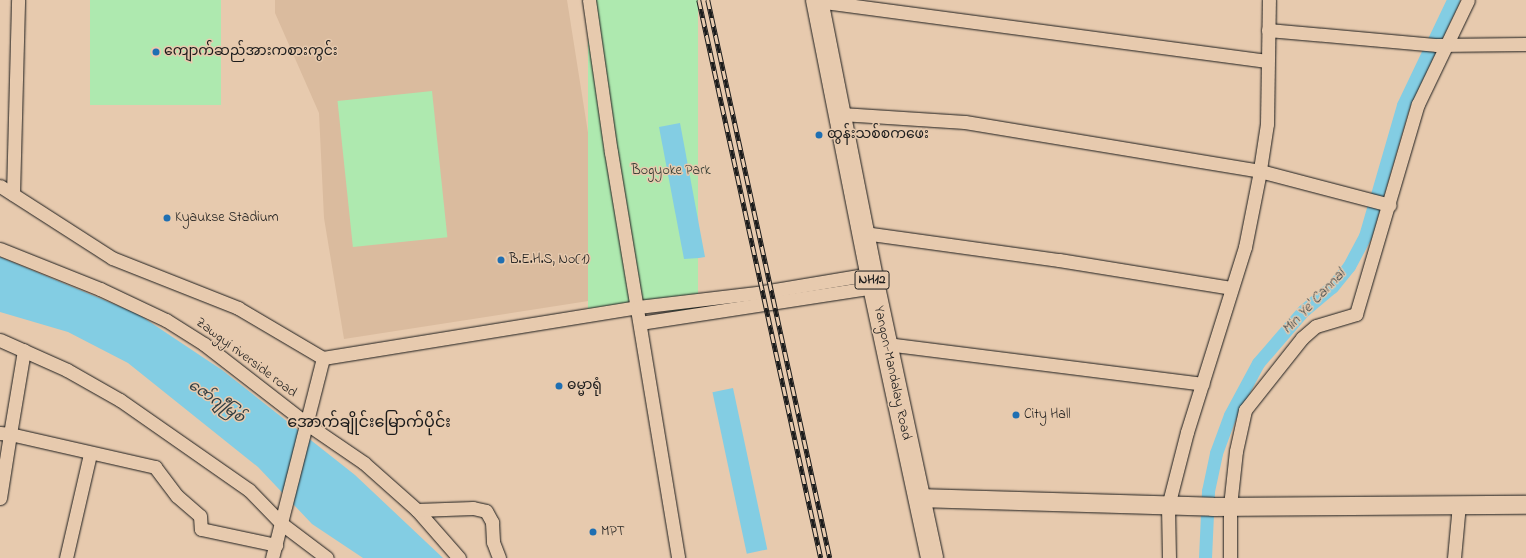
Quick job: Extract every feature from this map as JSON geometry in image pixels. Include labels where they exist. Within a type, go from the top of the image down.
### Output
[{"type":"highway","name":"Yangon-Mandalay Road","points":[[817,1],[841,114],[872,280],[932,558]]},
{"type":"street","points":[[13,194],[18,0]]},
{"type":"street","points":[[589,0],[610,152],[638,308],[678,558]]},
{"type":"street","points":[[1169,558],[1174,506],[1202,384],[1245,247],[1260,171],[1267,124],[1269,0]]},
{"type":"street","points":[[1230,558],[1222,506],[1245,410],[1277,366],[1316,326],[1356,314],[1390,205],[1418,104],[1442,45],[1468,0]]},
{"type":"street","points":[[817,1],[1267,61]]},
{"type":"street","points":[[1268,30],[1442,45],[1526,44]]},
{"type":"street","points":[[841,114],[965,122],[1260,171],[1390,205]]},
{"type":"street","points":[[0,186],[112,258],[238,308],[323,358],[638,308],[872,280]]},
{"type":"street","points":[[864,233],[1059,260],[1231,288]]},
{"type":"street","name":"Zawgyi riverside road","points":[[0,249],[100,289],[166,320],[204,344],[307,424],[364,463],[417,510],[459,558]]},
{"type":"street","points":[[640,323],[872,280]]},
{"type":"street","points":[[0,340],[24,350],[120,400],[249,490],[282,524],[327,558]]},
{"type":"street","points":[[887,344],[1202,384]]},
{"type":"street","points":[[0,498],[5,433],[24,350]]},
{"type":"street","points":[[5,433],[90,454],[155,467],[177,496],[200,516],[201,529],[274,552],[323,358]]},
{"type":"street","points":[[66,558],[90,454]]},
{"type":"street","points":[[918,498],[1174,506],[1526,505]]},
{"type":"street","points":[[1454,558],[1459,504]]},
{"type":"street","points":[[417,510],[473,508],[486,511],[492,522],[493,542],[499,558]]},
{"type":"shaded area","points":[[275,0],[567,0],[614,297],[344,339],[324,218],[319,113],[275,13]]},
{"type":"green space","name":"ကျောက်ဆည်အားကစားကွင်း","points":[[90,0],[221,0],[221,105],[90,105]]},
{"type":"green space","name":"Bogyoke Park","points":[[588,0],[698,0],[698,311],[588,311]]},
{"type":"green space","points":[[432,91],[447,237],[353,247],[338,101]]},
{"type":"water","points":[[680,123],[705,257],[699,258],[684,259],[659,127]]},
{"type":"water","name":"ဇော်ဂျီမြစ်","points":[[0,257],[138,314],[222,370],[355,475],[443,558],[363,558],[312,524],[258,467],[128,363],[68,332],[0,312]]},
{"type":"water","points":[[733,388],[767,549],[747,554],[712,392]]},
{"type":"waterway","name":"Min Ye' Cannal","points":[[1205,558],[1208,491],[1216,453],[1230,415],[1258,363],[1303,311],[1332,287],[1349,266],[1365,236],[1403,105],[1453,0]]},
{"type":"railway","points":[[699,0],[821,558]]},
{"type":"railway","points":[[708,0],[830,558]]},
{"type":"place","name":"ကျောက်ဆည်အားကစားကွင်း","points":[[156,52]]},
{"type":"place","name":"ထွန်းသစ်စကဖေး","points":[[819,135]]},
{"type":"place","name":"Kyaukse Stadium","points":[[167,218]]},
{"type":"place","name":"B.E.H.S, No(1)","points":[[501,260]]},
{"type":"place","name":"ဓမ္မာရုံ","points":[[559,386]]},
{"type":"place","name":"City Hall","points":[[1016,415]]},
{"type":"place","name":"MPT","points":[[593,532]]},
{"type":"district","name":"အောက်ချိုင်းမြောက်ပိုင်း","points":[[369,423]]}]
